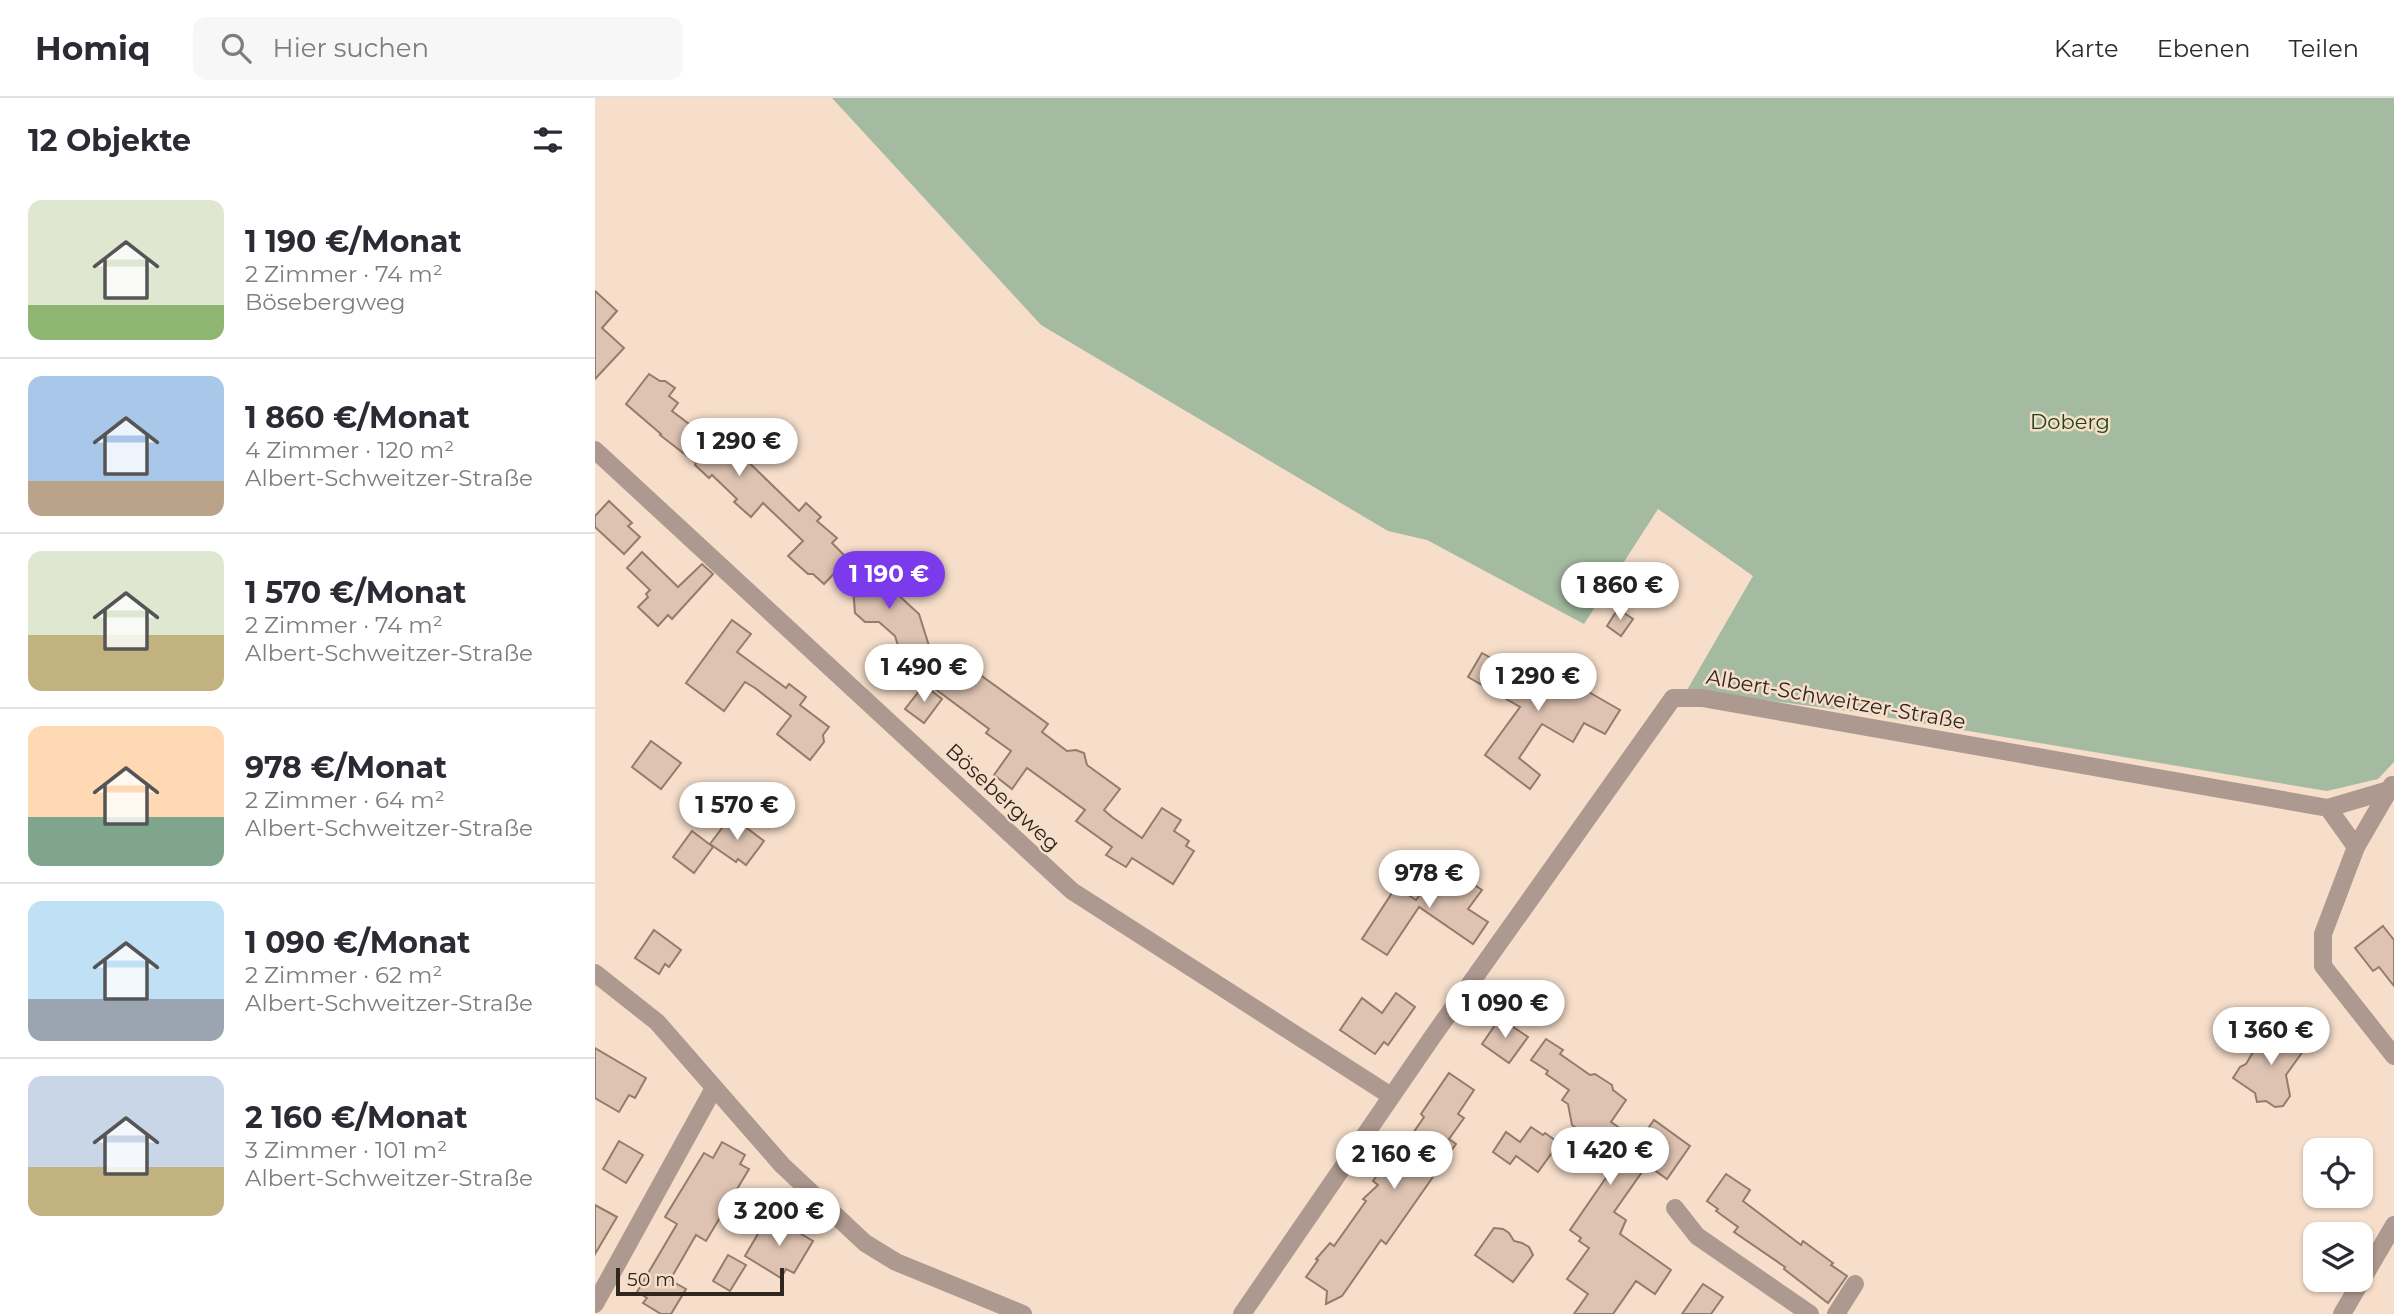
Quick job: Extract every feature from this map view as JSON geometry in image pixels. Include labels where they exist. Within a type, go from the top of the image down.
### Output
[{"type":"street","name":"Bösebergweg","points":[[595,450],[1072,891],[1391,1096]]},
{"type":"street","name":"Albert-Schweitzer-Straße","points":[[1242,1314],[1391,1096],[1673,698],[1702,698],[2328,808],[2392,786]]},
{"type":"street","points":[[2392,786],[2356,847],[2323,934],[2323,966],[2394,1056]]},
{"type":"street","points":[[2328,808],[2356,847]]},
{"type":"street","points":[[597,979],[657,1022],[782,1165],[865,1243],[896,1262],[1023,1314]]},
{"type":"street","points":[[595,1304],[714,1088]]},
{"type":"street","points":[[1675,1208],[1697,1236],[1809,1314]]},
{"type":"street","points":[[2342,1314],[2394,1225]]},
{"type":"street","points":[[1836,1314],[1856,1284]]},
{"type":"green space","name":"Doberg","points":[[832,98],[2394,98],[2394,762],[2378,779],[2327,791],[1849,711],[1687,690],[1753,576],[1658,509],[1584,624],[1427,540],[1388,531],[1041,325]]},
{"type":"building","points":[[595,291],[617,311],[602,328],[624,348],[595,379]]},
{"type":"building","points":[[649,374],[675,388],[669,396],[678,403],[672,411],[718,446],[728,435],[744,450],[740,454],[799,511],[806,503],[821,517],[817,521],[837,538],[832,543],[848,559],[824,584],[788,556],[803,541],[763,503],[751,517],[734,502],[737,499],[712,475],[709,478],[696,463],[626,404]]},
{"type":"building","points":[[609,501],[632,523],[628,526],[640,537],[624,554],[595,527],[595,516]]},
{"type":"building","points":[[642,552],[678,587],[702,564],[713,574],[672,619],[668,615],[658,626],[638,607],[648,597],[646,594],[650,590],[627,568]]},
{"type":"building","points":[[851,561],[871,580],[880,570],[899,588],[895,592],[919,614],[930,649],[902,658],[895,636],[879,622],[865,622],[855,613]]},
{"type":"building","points":[[1618,609],[1633,619],[1621,636],[1607,626]]},
{"type":"building","points":[[732,620],[751,634],[737,652],[786,688],[789,684],[806,697],[800,705],[829,727],[823,735],[824,742],[810,760],[777,734],[791,716],[755,688],[745,682],[724,711],[686,683]]},
{"type":"building","points":[[1482,653],[1550,691],[1559,675],[1620,710],[1605,734],[1584,723],[1573,742],[1542,724],[1519,758],[1540,775],[1530,789],[1485,755],[1520,707],[1468,677]]},
{"type":"building","points":[[957,658],[1048,724],[1042,732],[1067,751],[1084,753],[1087,765],[1120,789],[1104,810],[1112,817],[1142,838],[1162,808],[1181,820],[1174,831],[1189,841],[1186,846],[1194,851],[1173,884],[1132,858],[1126,867],[1106,855],[1112,847],[1076,821],[1085,810],[1027,768],[1012,789],[994,775],[1011,751],[986,733],[989,729],[934,688]]},
{"type":"building","points":[[924,685],[942,699],[924,723],[905,709]]},
{"type":"building","points":[[651,741],[681,763],[661,789],[632,767]]},
{"type":"building","points":[[731,816],[764,841],[746,865],[738,859],[736,862],[710,844]]},
{"type":"building","points":[[692,831],[713,847],[694,873],[673,857]]},
{"type":"building","points":[[1442,863],[1482,890],[1468,909],[1488,922],[1473,944],[1419,907],[1387,955],[1362,939],[1396,887],[1416,900]]},
{"type":"building","points":[[2383,926],[2394,940],[2394,986],[2379,967],[2373,971],[2355,948]]},
{"type":"building","points":[[654,930],[681,950],[669,967],[665,964],[659,974],[635,958]]},
{"type":"building","points":[[1396,993],[1415,1007],[1388,1045],[1384,1042],[1375,1054],[1340,1030],[1362,998],[1382,1013]]},
{"type":"building","points":[[1500,1018],[1528,1037],[1509,1063],[1482,1044]]},
{"type":"building","points":[[2271,1022],[2306,1047],[2286,1075],[2290,1096],[2283,1106],[2275,1107],[2266,1101],[2257,1102],[2255,1093],[2233,1078],[2240,1067],[2246,1064]]},
{"type":"building","points":[[1546,1039],[1563,1050],[1560,1054],[1590,1075],[1595,1074],[1612,1085],[1613,1090],[1626,1100],[1611,1122],[1639,1141],[1654,1120],[1690,1146],[1667,1179],[1647,1165],[1614,1212],[1626,1220],[1620,1234],[1671,1270],[1655,1294],[1636,1281],[1613,1314],[1574,1314],[1588,1294],[1567,1279],[1589,1248],[1570,1230],[1612,1169],[1609,1167],[1616,1156],[1572,1125],[1568,1104],[1562,1100],[1569,1090],[1531,1060]]},
{"type":"building","points":[[595,1048],[646,1078],[635,1098],[629,1095],[619,1112],[595,1098]]},
{"type":"building","points":[[1449,1073],[1474,1090],[1458,1114],[1464,1118],[1449,1139],[1456,1144],[1386,1244],[1381,1240],[1342,1296],[1326,1304],[1327,1291],[1306,1277],[1318,1260],[1316,1259],[1330,1243],[1334,1246],[1366,1201],[1363,1199],[1378,1185],[1373,1181],[1383,1167],[1390,1172],[1424,1117],[1421,1114]]},
{"type":"building","points":[[1531,1127],[1559,1143],[1538,1172],[1516,1156],[1510,1164],[1493,1152],[1506,1132],[1520,1142]]},
{"type":"building","points":[[619,1141],[643,1155],[626,1183],[603,1169]]},
{"type":"building","points":[[722,1142],[745,1155],[740,1164],[749,1169],[706,1241],[696,1235],[670,1280],[686,1289],[671,1314],[661,1314],[643,1303],[647,1298],[637,1292],[677,1224],[665,1217],[704,1153],[713,1158]]},
{"type":"building","points":[[1726,1174],[1750,1190],[1743,1201],[1801,1245],[1803,1241],[1847,1276],[1828,1303],[1784,1269],[1785,1267],[1734,1232],[1738,1227],[1707,1201]]},
{"type":"building","points":[[595,1205],[617,1217],[595,1254]]},
{"type":"building","points":[[769,1215],[813,1241],[794,1273],[786,1269],[781,1278],[745,1256]]},
{"type":"building","points":[[1494,1228],[1509,1233],[1514,1241],[1529,1247],[1533,1255],[1513,1282],[1475,1255]]},
{"type":"building","points":[[728,1255],[746,1265],[730,1291],[713,1281]]},
{"type":"building","points":[[1703,1284],[1723,1297],[1711,1314],[1682,1314]]}]
